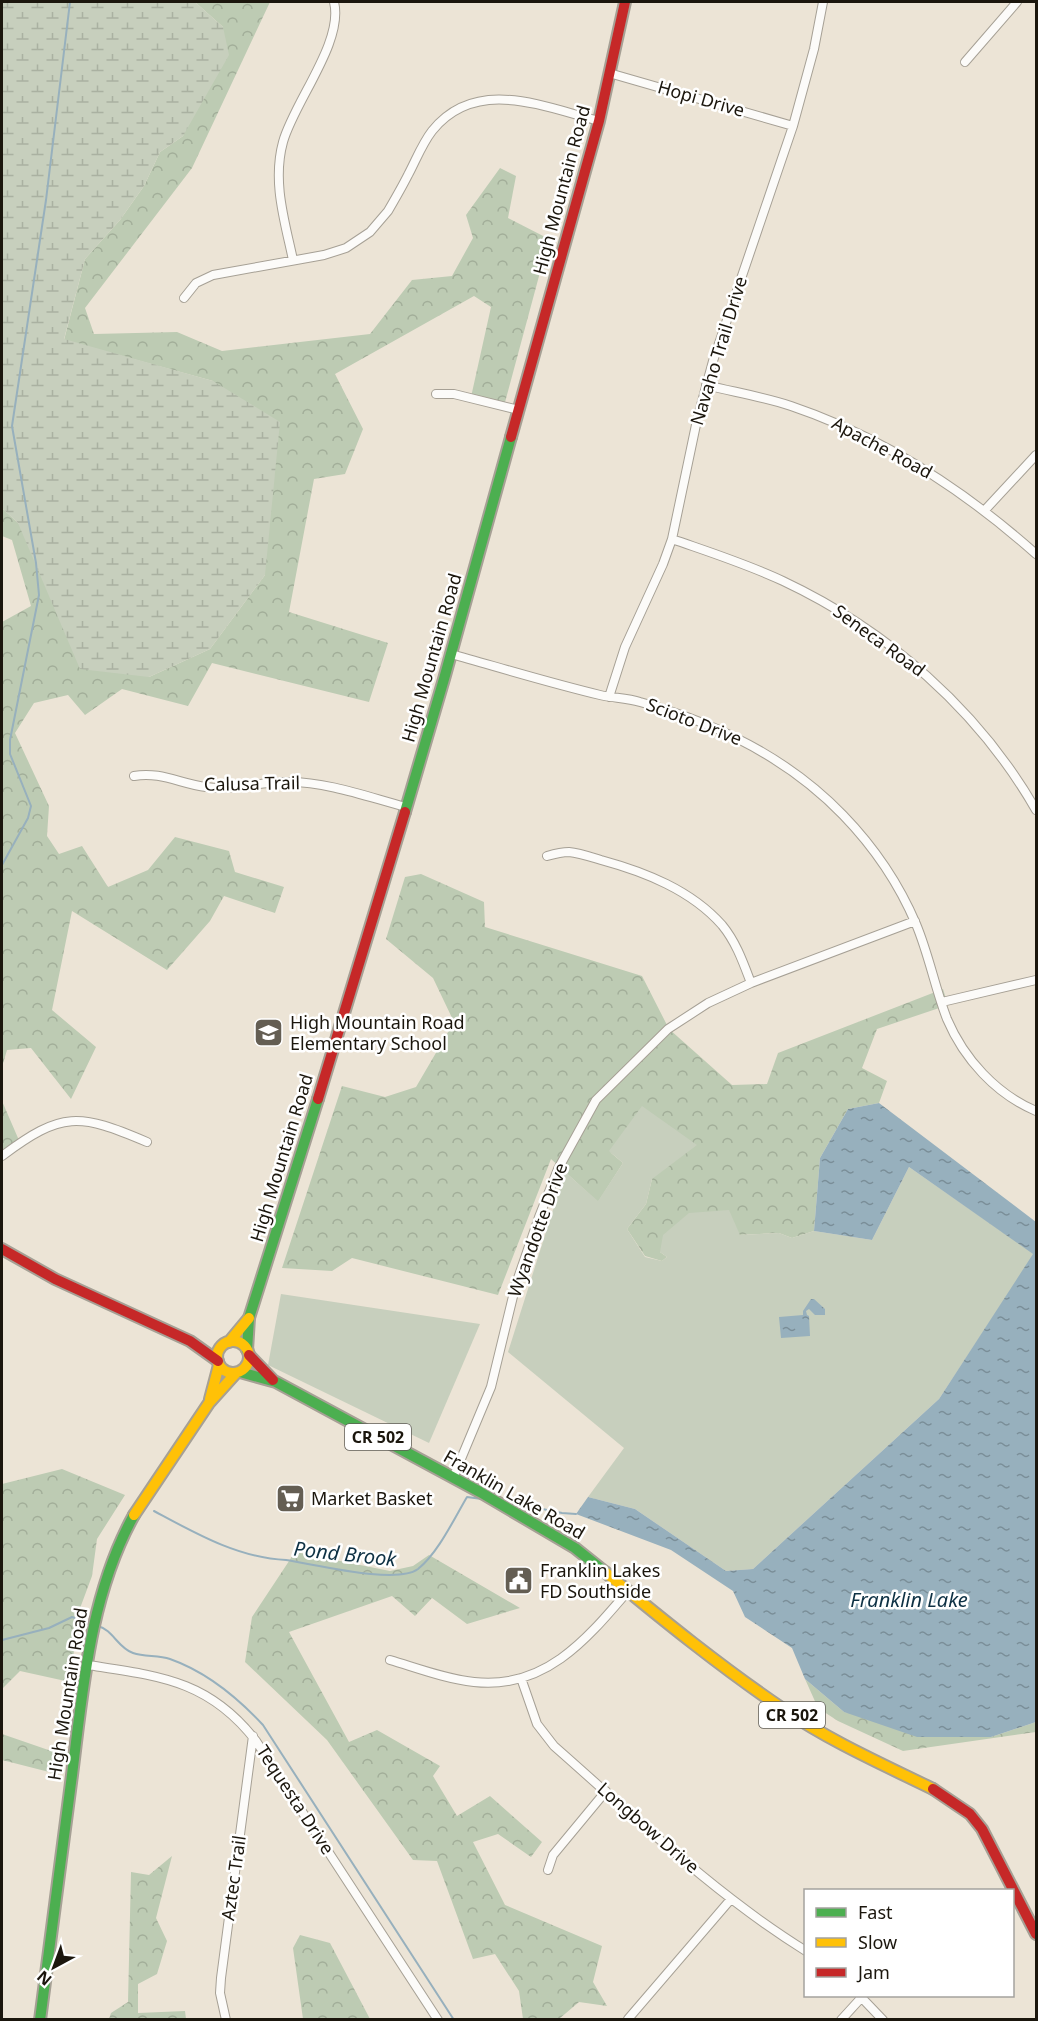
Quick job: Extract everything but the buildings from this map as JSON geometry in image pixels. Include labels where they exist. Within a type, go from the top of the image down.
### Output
[{"type":"main road","name":"High Mountain Road","points":[[248,1352],[249,1318],[345,1013],[451,654],[599,121],[625,2]]},
{"type":"main road","name":"CR 502","points":[[2,1249],[48,1275],[190,1341],[219,1363],[225,1371],[238,1372]]},
{"type":"main road","name":"High Mountain Road","points":[[227,1343],[249,1318]]},
{"type":"main road","name":"CR 502","points":[[190,1341],[239,1343],[248,1352]]},
{"type":"main road","points":[[219,1363],[218,1353],[227,1343]]},
{"type":"main road","name":"Franklin Lake Road","points":[[248,1352],[276,1382]]},
{"type":"main road","points":[[238,1372],[247,1365],[248,1352]]},
{"type":"main road","name":"High Mountain Road","points":[[209,1403],[219,1363]]},
{"type":"main road","name":"High Mountain Road","points":[[40,2019],[79,1719],[103,1586],[120,1540],[138,1509],[209,1403],[238,1372]]},
{"type":"main road","name":"Franklin Lake Road","points":[[238,1372],[276,1382],[480,1492],[575,1548],[686,1639],[784,1710],[841,1744],[940,1792],[957,1803],[982,1829],[1013,1889]]},
{"type":"main road","name":"Franklin Lake Road","points":[[1014,1891],[1036,1934]]},
{"type":"street","points":[[293,260],[279,193],[279,159],[288,128],[332,36],[336,15],[334,2]]},
{"type":"street","name":"Navaho Trail Drive","points":[[609,697],[625,647],[672,539],[706,385],[725,322],[793,126],[808,72],[823,2]]},
{"type":"street","points":[[965,62],[1017,2]]},
{"type":"street","name":"Hopi Drive","points":[[609,73],[793,126]]},
{"type":"street","points":[[184,298],[196,284],[213,275],[333,253],[346,248],[370,232],[388,211],[432,131],[451,113],[463,106],[490,99],[509,99],[599,121]]},
{"type":"street","name":"Apache Road","points":[[706,385],[789,405],[857,433],[922,467],[985,510],[1036,554]]},
{"type":"street","points":[[436,394],[454,394],[519,410]]},
{"type":"street","points":[[985,510],[1036,455]]},
{"type":"street","name":"Seneca Road","points":[[672,539],[781,580],[834,608],[884,641],[931,679],[973,722],[1004,760],[1036,810]]},
{"type":"street","name":"Scioto Drive","points":[[451,654],[609,697],[637,700],[712,725],[761,750],[791,770],[825,798],[862,837],[893,880],[915,921],[957,1039],[977,1066],[1002,1091],[1036,1111]]},
{"type":"street","name":"Calusa Trail","points":[[134,776],[147,773],[157,774],[190,784],[220,788],[273,782],[322,785],[406,807]]},
{"type":"street","points":[[547,856],[561,852],[583,855],[644,874],[677,890],[704,908],[722,926],[740,952],[751,983]]},
{"type":"street","name":"Wyandotte Drive","points":[[453,1478],[491,1387],[516,1284],[539,1216],[558,1169],[596,1100],[668,1029],[708,1003],[751,983],[915,921]]},
{"type":"street","points":[[942,1002],[1036,980]]},
{"type":"street","points":[[2,1156],[42,1128],[68,1121],[94,1122],[147,1142]]},
{"type":"street","points":[[390,1660],[475,1682],[492,1683],[521,1678],[541,1671],[574,1649],[588,1637],[628,1591]]},
{"type":"street","name":"Tequesta Drive","points":[[88,1665],[160,1677],[191,1687],[221,1705],[235,1717],[253,1736],[438,2019]]},
{"type":"street","name":"Longbow Drive","points":[[521,1678],[531,1711],[544,1735],[731,1899],[804,1950]]},
{"type":"street","name":"Aztec Trail","points":[[226,2019],[221,2000],[220,1978],[253,1736]]},
{"type":"street","points":[[548,1870],[553,1855],[606,1791]]},
{"type":"street","points":[[627,2019],[731,1899]]},
{"type":"street","points":[[841,2019],[860,1997]]},
{"type":"street","points":[[862,1997],[883,2019]]},
{"type":"green space","points":[[2,2],[195,2],[223,27],[229,55],[183,136],[160,152],[144,186],[120,220],[85,259],[64,339],[213,381],[280,422],[265,575],[210,649],[149,677],[80,669],[18,523],[2,508]]},
{"type":"green space","points":[[195,2],[270,2],[192,168],[85,308],[94,334],[177,332],[222,351],[370,334],[412,280],[452,276],[473,238],[466,215],[500,168],[516,176],[508,218],[549,239],[504,406],[471,397],[491,307],[474,296],[335,374],[363,429],[345,474],[314,479],[289,612],[388,643],[369,702],[212,663],[188,706],[122,689],[85,715],[68,695],[34,703],[15,733],[49,806],[47,836],[59,854],[82,846],[108,887],[148,870],[175,837],[229,851],[235,872],[284,887],[275,913],[224,896],[210,921],[167,970],[72,911],[52,1010],[96,1047],[71,1099],[31,1048],[7,1050],[2,1067],[2,622],[31,606],[12,540],[2,536],[2,508],[18,523],[149,677],[210,649],[265,575],[213,381],[64,340],[85,259],[120,220],[144,186],[160,152],[183,136],[223,27]]},
{"type":"green space","points":[[421,874],[484,902],[485,927],[642,976],[669,1029],[732,1085],[767,1084],[778,1053],[943,989],[948,1005],[877,1029],[862,1068],[887,1081],[879,1103],[848,1109],[820,1158],[814,1231],[792,1238],[779,1233],[739,1235],[660,1252],[667,1257],[662,1261],[645,1256],[627,1229],[646,1204],[652,1179],[610,1152],[623,1163],[598,1202],[551,1159],[498,1295],[352,1258],[332,1271],[282,1268],[342,1086],[385,1097],[416,1087],[454,1022],[433,978],[386,939],[405,877]]},
{"type":"green space","points":[[2,1101],[21,1145],[2,1157]]},
{"type":"green space","points":[[642,1106],[697,1145],[652,1179],[646,1204],[627,1229],[645,1257],[662,1261],[667,1257],[660,1252],[663,1235],[689,1213],[729,1210],[740,1235],[779,1233],[792,1238],[814,1231],[872,1240],[909,1167],[1034,1254],[939,1399],[753,1569],[726,1571],[635,1509],[588,1497],[624,1448],[508,1352],[565,1172],[598,1201],[623,1163],[609,1151]]},
{"type":"green space","points":[[281,1294],[480,1324],[429,1443],[268,1365]]},
{"type":"green space","points":[[62,1469],[125,1495],[97,1539],[92,1576],[79,1611],[70,1682],[20,1671],[2,1689],[2,1484]]},
{"type":"green space","points":[[295,1552],[390,1571],[413,1566],[429,1555],[520,1608],[467,1624],[432,1598],[415,1616],[392,1596],[289,1632],[349,1742],[377,1730],[440,1766],[433,1776],[457,1816],[490,1796],[542,1842],[531,1857],[498,1834],[473,1842],[505,1905],[602,1946],[593,1982],[607,2006],[579,2002],[559,2019],[523,2019],[519,1991],[495,1954],[473,1959],[437,1861],[413,1860],[327,1740],[245,1662],[252,1617]]},
{"type":"green space","points":[[805,1679],[844,1712],[991,1737],[1036,1722],[1036,1732],[903,1751],[838,1721],[818,1708]]},
{"type":"green space","points":[[2,1734],[60,1754],[57,1774],[2,1760]]},
{"type":"green space","points":[[172,1856],[156,1918],[167,1941],[157,1974],[138,1984],[138,2013],[185,2011],[186,2019],[109,2019],[111,2013],[128,2002],[131,1872],[149,1875]]},
{"type":"green space","points":[[300,1935],[330,1943],[370,2019],[303,2019],[293,1948]]},
{"type":"water","name":"Franklin Lake","points":[[879,1103],[1036,1222],[1036,1722],[991,1737],[917,1737],[844,1712],[805,1679],[792,1648],[745,1617],[733,1591],[671,1550],[576,1514],[588,1497],[635,1509],[726,1571],[753,1569],[939,1399],[1033,1254],[909,1167],[872,1240],[814,1231],[820,1158],[848,1109]]},
{"type":"water","points":[[811,1299],[825,1309],[825,1315],[815,1315],[809,1309],[806,1311],[809,1316],[810,1336],[781,1338],[779,1317],[803,1315]]},
{"type":"waterway","points":[[2,865],[28,818],[31,806],[10,754],[10,740],[39,595],[36,563],[12,426],[46,200],[70,2]]},
{"type":"waterway","name":"Pond Brook","points":[[154,1511],[217,1543],[251,1555],[355,1572],[392,1575],[418,1569],[439,1545],[467,1497],[482,1499]]},
{"type":"waterway","name":"Pond Brook","points":[[508,1502],[576,1514]]},
{"type":"waterway","points":[[2,1640],[49,1628],[72,1617],[93,1624]]},
{"type":"waterway","points":[[98,1626],[108,1631],[128,1651],[170,1659],[209,1678],[232,1695],[263,1725],[454,2020]]},
{"type":"traffic: fast","points":[[405,812],[511,437]]},
{"type":"traffic: fast","points":[[247,1350],[249,1318],[318,1099]]},
{"type":"traffic: fast","points":[[240,1372],[276,1382],[480,1492],[575,1548],[605,1572]]},
{"type":"traffic: fast","points":[[40,2020],[80,1709],[91,1642],[107,1577],[134,1515]]},
{"type":"traffic: slow","points":[[229,1342],[249,1318]]},
{"type":"traffic: slow","points":[[233,1341],[244,1346],[249,1357],[244,1368],[233,1373],[222,1368],[217,1357],[222,1346],[233,1341]]},
{"type":"traffic: slow","points":[[210,1399],[219,1365]]},
{"type":"traffic: slow","points":[[134,1515],[209,1403],[236,1373]]},
{"type":"traffic: slow","points":[[605,1572],[692,1643],[801,1721],[933,1789]]},
{"type":"traffic: jam","points":[[511,437],[599,121],[625,2]]},
{"type":"traffic: jam","points":[[318,1099],[405,812]]},
{"type":"traffic: jam","points":[[2,1249],[55,1279],[190,1341],[218,1361]]},
{"type":"traffic: jam","points":[[249,1355],[273,1380]]},
{"type":"traffic: jam","points":[[933,1789],[970,1814],[982,1829],[1013,1889]]},
{"type":"traffic: jam","points":[[1014,1891],[1036,1934]]},
{"type":"place","name":"High Mountain Road Elementary School","points":[[269,1033]]},
{"type":"place","name":"Market Basket","points":[[290,1499]]},
{"type":"place","name":"Franklin Lakes FD Southside","points":[[519,1581]]}]
